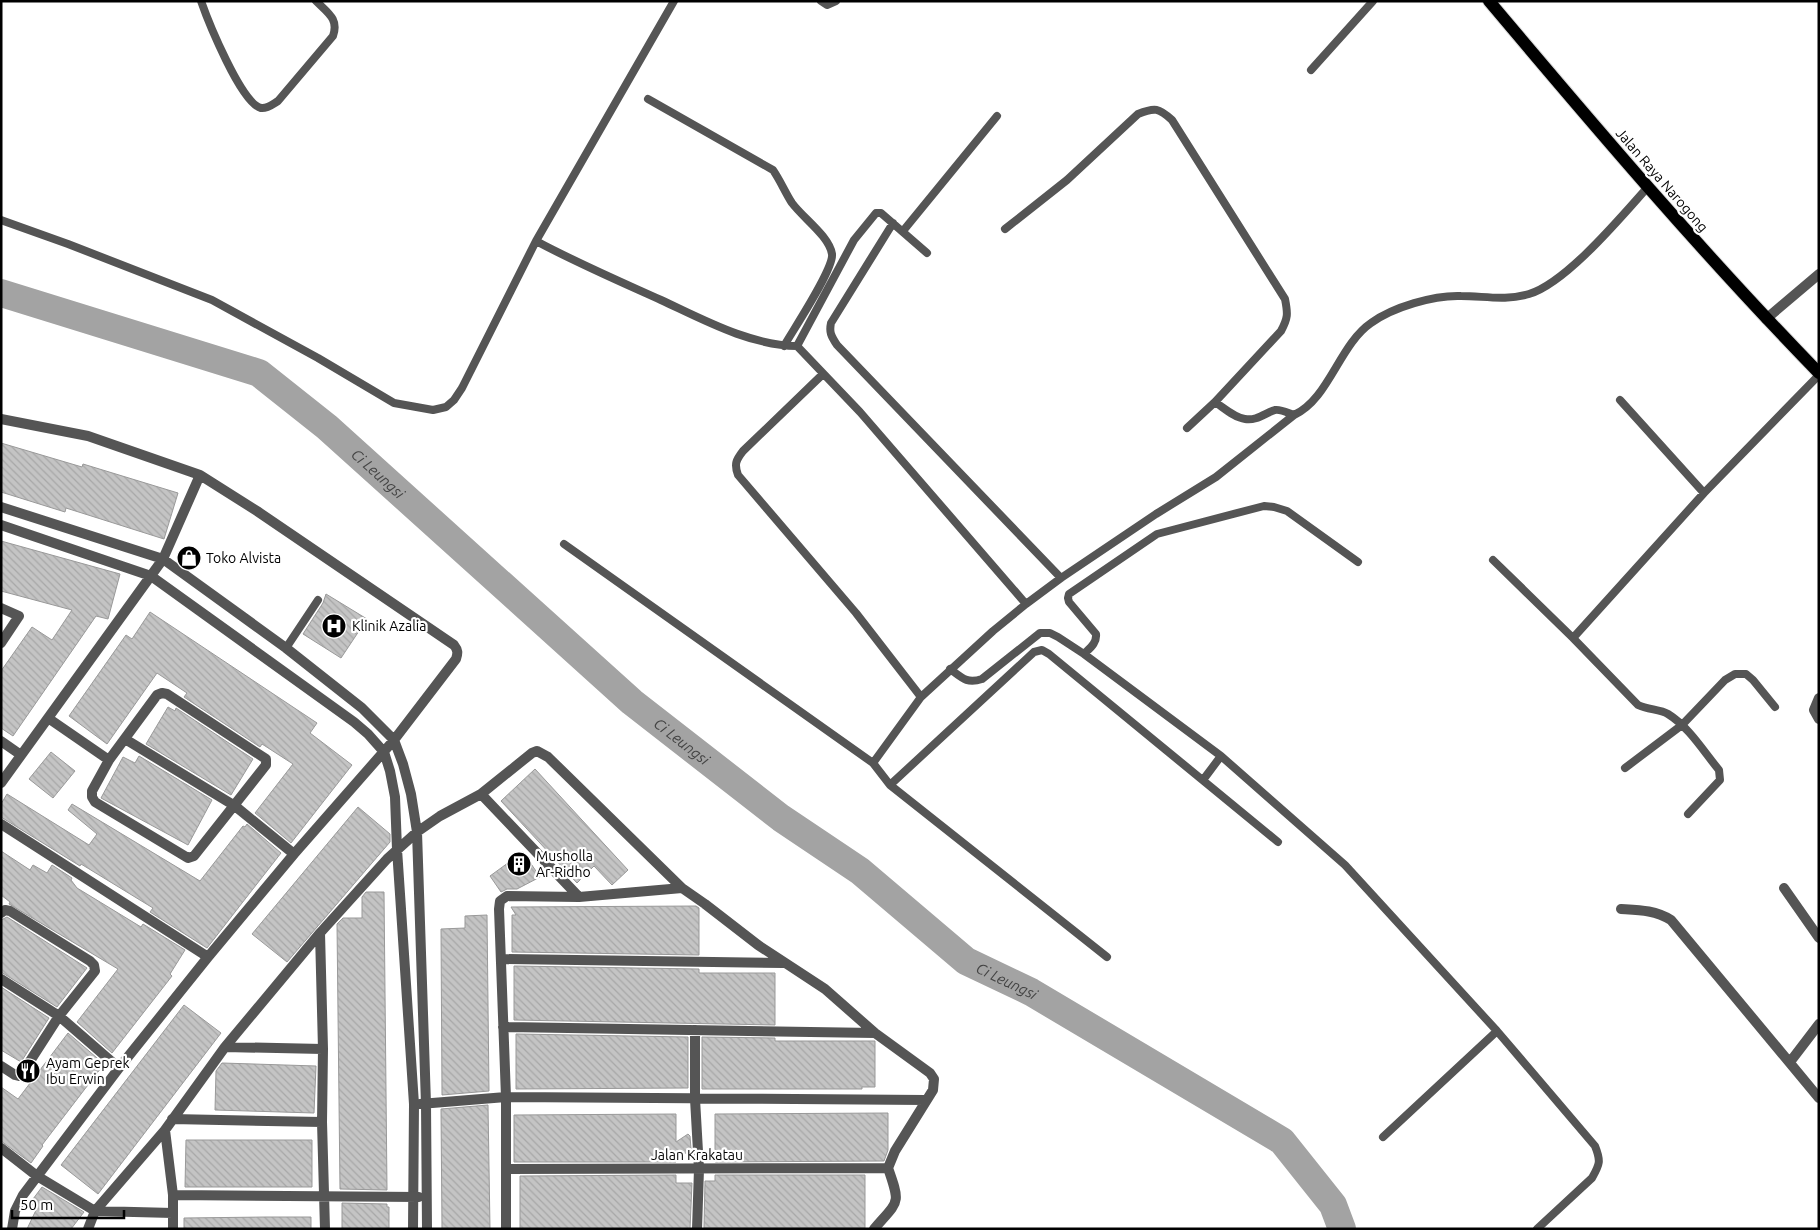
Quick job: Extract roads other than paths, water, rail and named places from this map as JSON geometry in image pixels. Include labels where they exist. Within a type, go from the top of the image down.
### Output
[{"type":"main road","name":"Jalan Raya Narogong","points":[[1489,1],[1647,188],[1766,319],[1819,374]]},
{"type":"street","points":[[1766,319],[1819,274]]},
{"type":"street","points":[[1,419],[88,436],[200,475],[454,645],[457,649],[456,659],[394,740],[294,854],[119,1068],[23,1195],[15,1211],[12,1229]]},
{"type":"street","points":[[1,783],[163,559],[200,475]]},
{"type":"street","points":[[1,507],[163,559],[286,648],[362,708],[394,740],[411,794],[417,832],[426,1104],[427,1229]]},
{"type":"street","points":[[1,525],[151,576],[354,722],[384,752],[396,796],[397,849],[414,1104],[413,1229]]},
{"type":"street","points":[[1,608],[19,616],[1,643]]},
{"type":"street","points":[[162,693],[167,694],[266,759],[266,765],[194,856],[188,858],[95,802],[92,797],[92,791],[109,760],[124,739],[156,695],[162,693]]},
{"type":"street","points":[[1819,698],[1815,703],[1814,710],[1819,719]]},
{"type":"street","points":[[48,718],[109,760]]},
{"type":"street","points":[[124,739],[234,806],[294,854]]},
{"type":"street","points":[[1,741],[21,755]]},
{"type":"street","points":[[88,1229],[94,1211],[165,1130],[225,1047],[320,933],[397,849],[440,816],[481,794],[537,751],[543,753],[682,888],[783,962],[825,989],[875,1033],[930,1073],[934,1079],[934,1085],[895,1151],[888,1168],[897,1194],[896,1202],[874,1229]]},
{"type":"street","points":[[481,794],[579,896]]},
{"type":"street","points":[[1,824],[208,957]]},
{"type":"street","points":[[506,1229],[506,1097],[500,901],[507,896],[579,896],[682,888]]},
{"type":"street","points":[[1784,888],[1819,938]]},
{"type":"street","points":[[1621,909],[1652,911],[1662,914],[1671,920],[1819,1098]]},
{"type":"street","points":[[1,913],[5,910],[10,911],[94,965],[95,971],[58,1016],[19,1076],[1,1066]]},
{"type":"street","points":[[320,933],[325,1229]]},
{"type":"street","points":[[501,960],[783,962]]},
{"type":"street","points":[[1,979],[58,1016],[119,1068]]},
{"type":"street","points":[[1790,1062],[1819,1024]]},
{"type":"street","points":[[503,1028],[875,1033]]},
{"type":"street","points":[[695,1030],[695,1098],[699,1169],[696,1229]]},
{"type":"street","points":[[225,1047],[323,1049]]},
{"type":"street","points":[[414,1104],[506,1097],[926,1100]]},
{"type":"street","points":[[172,1119],[322,1122]]},
{"type":"street","points":[[165,1130],[173,1195],[173,1229]]},
{"type":"street","points":[[1,1148],[37,1176],[94,1211],[173,1213]]},
{"type":"street","name":"Jalan Krakatau","points":[[506,1169],[888,1168]]},
{"type":"street","points":[[173,1195],[426,1197]]},
{"type":"lane","points":[[201,1],[239,86],[252,103],[260,108],[266,108],[278,101],[333,36],[336,27],[334,20],[316,1]]},
{"type":"lane","points":[[1,220],[212,300],[394,403],[433,410],[446,407],[454,400],[462,388],[536,241],[674,1]]},
{"type":"lane","points":[[821,1],[827,5],[836,1]]},
{"type":"lane","points":[[1311,70],[1373,1]]},
{"type":"lane","points":[[648,100],[773,170],[783,184],[791,202],[828,243],[833,256],[824,278],[784,346]]},
{"type":"lane","points":[[1005,229],[1067,180],[1138,114],[1150,108],[1162,111],[1172,120],[1285,300],[1288,319],[1281,331],[1187,428]]},
{"type":"lane","points":[[903,231],[997,116]]},
{"type":"lane","points":[[874,763],[921,697],[950,669],[1026,604],[1156,514],[1216,477],[1294,415],[1304,411],[1351,345],[1370,323],[1419,302],[1459,296],[1497,298],[1530,294],[1544,287],[1571,266],[1612,228],[1647,188]]},
{"type":"lane","points":[[798,346],[854,240],[876,213],[881,213],[927,253]]},
{"type":"lane","points":[[893,223],[831,323],[830,335],[837,345],[1061,578]]},
{"type":"lane","points":[[536,241],[570,259],[731,332],[784,346],[798,346],[860,412],[1026,604]]},
{"type":"lane","points":[[823,374],[743,451],[736,460],[735,466],[738,475],[856,613],[921,697]]},
{"type":"lane","points":[[1573,638],[1704,493],[1819,374]]},
{"type":"lane","points":[[1620,400],[1704,493]]},
{"type":"lane","points":[[1214,402],[1240,418],[1247,420],[1260,418],[1275,410],[1282,410],[1294,415]]},
{"type":"lane","points":[[1084,654],[1095,643],[1097,639],[1096,634],[1069,602],[1069,594],[1157,534],[1264,506],[1274,507],[1287,511],[1358,562]]},
{"type":"lane","points":[[564,544],[874,763],[890,784],[1107,957]]},
{"type":"lane","points":[[1493,560],[1638,705],[1646,709],[1667,713],[1682,725],[1720,775],[1720,780],[1688,814]]},
{"type":"lane","points":[[286,648],[318,600]]},
{"type":"lane","points":[[950,669],[965,680],[972,682],[982,680],[1040,633],[1050,633],[1058,636],[1220,756],[1345,865],[1497,1032],[1595,1146],[1600,1158],[1598,1168],[1592,1178],[1537,1229]]},
{"type":"lane","points":[[890,784],[1034,652],[1042,650],[1278,842]]},
{"type":"lane","points":[[1625,768],[1682,725],[1725,680],[1735,674],[1746,674],[1754,680],[1775,707]]},
{"type":"lane","points":[[1202,780],[1220,756]]},
{"type":"lane","points":[[1383,1137],[1497,1032]]},
{"type":"waterway","name":"Ci Leungsi","points":[[1,293],[259,373],[327,427],[632,702],[781,818],[860,871],[966,961],[1031,992],[1282,1141],[1333,1205],[1342,1229]]},
{"type":"place","name":"Toko Alvista","points":[[189,558]]},
{"type":"place","name":"Klinik Azalia","points":[[334,626]]},
{"type":"place","name":"Musholla Ar-Ridho","points":[[519,864]]},
{"type":"place","name":"Ayam Geprek Ibu Erwin","points":[[28,1071]]}]
